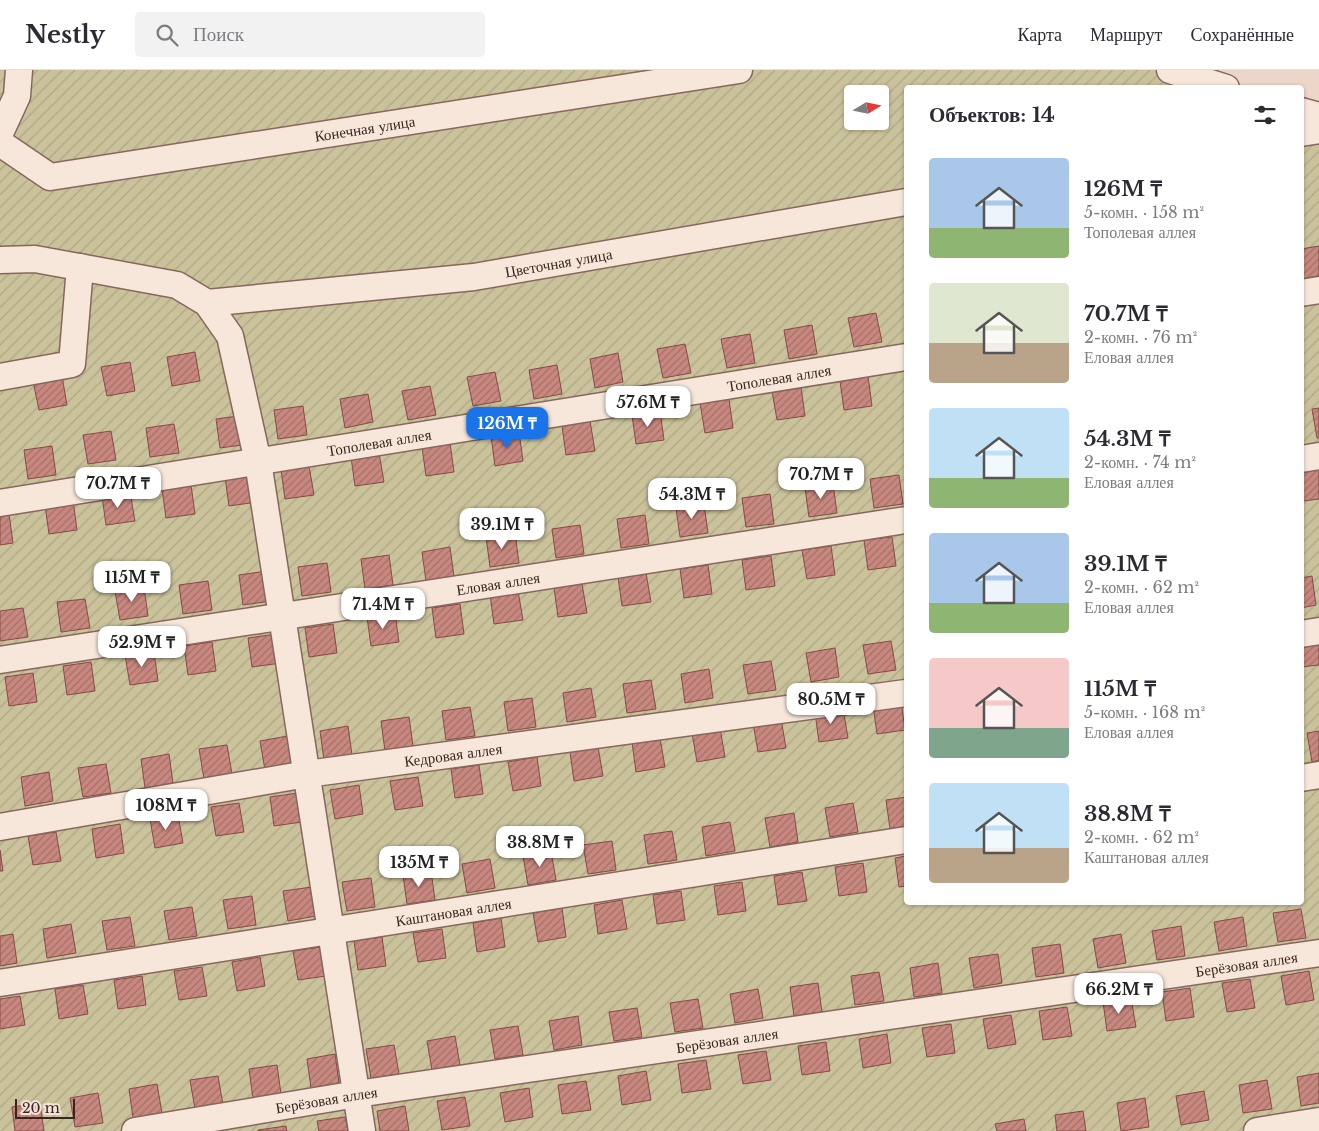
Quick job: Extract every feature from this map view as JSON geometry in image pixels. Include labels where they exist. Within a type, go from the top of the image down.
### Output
[{"type":"street","points":[[0,133],[17,96],[19,70]]},
{"type":"street","name":"Конечная улица","points":[[0,144],[50,177],[739,70]]},
{"type":"street","points":[[1170,70],[1217,85]]},
{"type":"street","points":[[1304,112],[1319,116]]},
{"type":"street","points":[[1304,132],[1319,130]]},
{"type":"street","name":"Цветочная улица","points":[[207,303],[474,277],[904,202]]},
{"type":"street","points":[[0,260],[35,259],[177,285],[207,303],[230,336],[258,462],[362,1131]]},
{"type":"street","points":[[0,377],[72,364],[80,266]]},
{"type":"street","points":[[1304,292],[1319,290]]},
{"type":"street","name":"Тополевая аллея","points":[[0,503],[904,356]]},
{"type":"street","points":[[1304,458],[1319,456]]},
{"type":"street","name":"Еловая аллея","points":[[0,660],[904,520]]},
{"type":"street","points":[[1304,633],[1319,630]]},
{"type":"street","name":"Кедровая аллея","points":[[0,827],[307,774],[904,693]]},
{"type":"street","points":[[1304,778],[1319,775]]},
{"type":"street","name":"Каштановая аллея","points":[[0,983],[904,840]]},
{"type":"street","name":"Берёзовая аллея","points":[[135,1131],[357,1094],[1319,953]]},
{"type":"street","points":[[1257,1131],[1319,1121]]},
{"type":"shaded area","points":[[0,70],[1190,70],[1227,85],[904,85],[904,905],[1304,905],[1304,117],[1319,124],[1319,1131],[0,1131]]},
{"type":"building","points":[[1319,246],[1319,276],[1304,278],[1304,248]]},
{"type":"building","points":[[876,313],[882,342],[854,347],[848,318]]},
{"type":"building","points":[[812,325],[817,354],[789,359],[784,330]]},
{"type":"building","points":[[750,334],[755,363],[727,368],[721,339]]},
{"type":"building","points":[[685,344],[691,373],[663,378],[657,349]]},
{"type":"building","points":[[195,352],[200,381],[172,386],[167,357]]},
{"type":"building","points":[[618,353],[623,382],[595,388],[590,359]]},
{"type":"building","points":[[130,362],[135,391],[107,396],[101,367]]},
{"type":"building","points":[[557,365],[562,394],[534,399],[529,370]]},
{"type":"building","points":[[495,372],[501,401],[473,406],[467,377]]},
{"type":"building","points":[[62,376],[67,405],[39,410],[33,381]]},
{"type":"building","points":[[868,376],[872,406],[844,410],[840,381]]},
{"type":"building","points":[[430,386],[436,415],[408,420],[402,391]]},
{"type":"building","points":[[801,387],[805,416],[777,420],[772,391]]},
{"type":"building","points":[[368,394],[373,422],[345,428],[340,399]]},
{"type":"building","points":[[729,399],[733,428],[705,433],[700,403]]},
{"type":"building","points":[[303,406],[307,435],[278,439],[274,410]]},
{"type":"building","points":[[1319,408],[1319,438],[1317,438],[1312,409]]},
{"type":"building","points":[[660,411],[664,440],[636,444],[632,415]]},
{"type":"building","points":[[245,415],[249,444],[220,448],[216,419]]},
{"type":"building","points":[[590,421],[595,451],[566,455],[562,426]]},
{"type":"building","points":[[174,424],[179,453],[150,457],[146,428]]},
{"type":"building","points":[[111,431],[116,460],[88,464],[83,435]]},
{"type":"building","points":[[519,432],[523,461],[495,466],[491,436]]},
{"type":"building","points":[[450,443],[454,472],[426,476],[422,447]]},
{"type":"building","points":[[52,446],[56,475],[28,479],[24,450]]},
{"type":"building","points":[[379,453],[384,482],[355,486],[351,457]]},
{"type":"building","points":[[309,466],[314,495],[285,499],[281,470]]},
{"type":"building","points":[[1319,469],[1319,499],[1304,501],[1304,472]]},
{"type":"building","points":[[253,473],[257,502],[229,506],[225,477]]},
{"type":"building","points":[[899,475],[903,504],[874,508],[870,479]]},
{"type":"building","points":[[833,484],[837,513],[809,517],[805,488]]},
{"type":"building","points":[[191,485],[195,514],[166,518],[162,489]]},
{"type":"building","points":[[130,492],[135,521],[106,525],[102,496]]},
{"type":"building","points":[[770,494],[774,524],[746,527],[742,498]]},
{"type":"building","points":[[73,500],[77,530],[49,534],[45,505]]},
{"type":"building","points":[[704,504],[708,533],[680,537],[676,508]]},
{"type":"building","points":[[9,514],[13,543],[0,545],[0,515]]},
{"type":"building","points":[[645,515],[649,544],[621,548],[617,519]]},
{"type":"building","points":[[580,525],[584,554],[556,558],[552,529]]},
{"type":"building","points":[[515,533],[519,563],[490,567],[486,537]]},
{"type":"building","points":[[892,537],[896,566],[868,570],[864,540]]},
{"type":"building","points":[[831,546],[835,575],[807,579],[802,550]]},
{"type":"building","points":[[450,547],[454,577],[426,581],[422,552]]},
{"type":"building","points":[[389,555],[393,585],[365,589],[361,559]]},
{"type":"building","points":[[771,556],[775,586],[746,590],[742,560]]},
{"type":"building","points":[[327,563],[331,592],[302,596],[298,567]]},
{"type":"building","points":[[708,565],[712,594],[684,598],[680,569]]},
{"type":"building","points":[[267,571],[271,601],[243,605],[239,575]]},
{"type":"building","points":[[646,573],[651,602],[622,606],[618,577]]},
{"type":"building","points":[[1312,576],[1316,605],[1304,607],[1304,577]]},
{"type":"building","points":[[208,581],[212,610],[183,614],[179,585]]},
{"type":"building","points":[[582,584],[587,613],[558,617],[554,588]]},
{"type":"building","points":[[144,587],[148,616],[120,620],[115,591]]},
{"type":"building","points":[[518,591],[523,620],[494,624],[490,595]]},
{"type":"building","points":[[85,599],[90,628],[61,632],[57,602]]},
{"type":"building","points":[[460,604],[464,634],[436,638],[432,608]]},
{"type":"building","points":[[23,608],[28,637],[0,641],[0,611]]},
{"type":"building","points":[[395,613],[399,642],[371,646],[367,617]]},
{"type":"building","points":[[333,624],[337,653],[309,657],[305,628]]},
{"type":"building","points":[[276,634],[281,663],[252,667],[248,638]]},
{"type":"building","points":[[1319,635],[1319,665],[1304,667],[1304,638]]},
{"type":"building","points":[[891,641],[896,670],[868,674],[863,645]]},
{"type":"building","points":[[212,642],[216,671],[188,675],[184,646]]},
{"type":"building","points":[[835,648],[839,677],[811,682],[806,653]]},
{"type":"building","points":[[154,652],[158,681],[130,685],[125,655]]},
{"type":"building","points":[[771,661],[776,690],[748,694],[743,665]]},
{"type":"building","points":[[91,662],[95,691],[67,695],[63,666]]},
{"type":"building","points":[[709,669],[713,698],[685,703],[681,674]]},
{"type":"building","points":[[33,673],[37,702],[9,706],[5,677]]},
{"type":"building","points":[[651,680],[656,709],[627,713],[623,684]]},
{"type":"building","points":[[591,688],[596,717],[567,722],[563,693]]},
{"type":"building","points":[[532,698],[536,727],[508,731],[504,702]]},
{"type":"building","points":[[901,701],[904,730],[877,734],[873,705]]},
{"type":"building","points":[[470,707],[475,736],[446,740],[442,711]]},
{"type":"building","points":[[843,708],[848,738],[819,742],[815,713]]},
{"type":"building","points":[[409,717],[413,746],[385,751],[381,721]]},
{"type":"building","points":[[781,719],[786,748],[758,752],[753,723]]},
{"type":"building","points":[[348,726],[352,755],[324,760],[320,731]]},
{"type":"building","points":[[720,728],[725,757],[697,762],[692,733]]},
{"type":"building","points":[[1319,731],[1319,760],[1312,762],[1307,733]]},
{"type":"building","points":[[288,736],[293,765],[265,770],[260,741]]},
{"type":"building","points":[[660,738],[665,767],[636,772],[632,742]]},
{"type":"building","points":[[227,745],[232,774],[204,779],[199,749]]},
{"type":"building","points":[[598,747],[603,776],[574,781],[570,752]]},
{"type":"building","points":[[169,754],[173,783],[145,788],[141,759]]},
{"type":"building","points":[[537,757],[541,786],[513,791],[508,762]]},
{"type":"building","points":[[106,764],[111,793],[83,797],[78,768]]},
{"type":"building","points":[[479,765],[483,794],[455,798],[451,769]]},
{"type":"building","points":[[49,772],[53,801],[25,806],[21,777]]},
{"type":"building","points":[[418,777],[423,806],[395,810],[390,781]]},
{"type":"building","points":[[359,785],[363,814],[335,819],[330,790]]},
{"type":"building","points":[[298,793],[302,822],[274,826],[270,797]]},
{"type":"building","points":[[904,797],[904,826],[890,829],[886,800]]},
{"type":"building","points":[[239,803],[244,832],[216,836],[211,807]]},
{"type":"building","points":[[853,803],[858,832],[830,837],[825,808]]},
{"type":"building","points":[[794,813],[798,842],[770,847],[765,818]]},
{"type":"building","points":[[178,815],[183,843],[155,848],[150,819]]},
{"type":"building","points":[[730,822],[735,851],[706,856],[702,827]]},
{"type":"building","points":[[120,824],[124,853],[96,858],[92,829]]},
{"type":"building","points":[[672,831],[677,860],[648,864],[644,835]]},
{"type":"building","points":[[56,832],[61,861],[33,865],[28,836]]},
{"type":"building","points":[[612,841],[616,870],[588,874],[583,845]]},
{"type":"building","points":[[0,850],[3,871],[0,871]]},
{"type":"building","points":[[551,851],[556,880],[528,885],[523,856]]},
{"type":"building","points":[[904,856],[904,886],[899,887],[895,858]]},
{"type":"building","points":[[490,859],[495,888],[467,893],[462,864]]},
{"type":"building","points":[[863,863],[867,892],[839,896],[835,867]]},
{"type":"building","points":[[431,871],[435,900],[407,904],[403,875]]},
{"type":"building","points":[[802,872],[807,901],[778,905],[774,876]]},
{"type":"building","points":[[371,878],[375,907],[347,911],[342,882]]},
{"type":"building","points":[[742,882],[746,911],[718,915],[714,886]]},
{"type":"building","points":[[312,887],[316,916],[288,921],[283,891]]},
{"type":"building","points":[[681,891],[685,920],[657,924],[653,895]]},
{"type":"building","points":[[252,896],[256,925],[228,929],[223,900]]},
{"type":"building","points":[[622,900],[627,929],[598,934],[594,905]]},
{"type":"building","points":[[192,907],[197,936],[169,940],[164,911]]},
{"type":"building","points":[[562,908],[566,937],[538,942],[533,913]]},
{"type":"building","points":[[1301,909],[1306,938],[1278,942],[1273,913]]},
{"type":"building","points":[[130,917],[135,946],[107,950],[102,921]]},
{"type":"building","points":[[1243,917],[1247,946],[1219,951],[1214,922]]},
{"type":"building","points":[[501,918],[505,947],[477,952],[473,923]]},
{"type":"building","points":[[71,924],[76,953],[47,958],[43,929]]},
{"type":"building","points":[[1181,926],[1185,956],[1157,960],[1152,931]]},
{"type":"building","points":[[442,929],[446,958],[418,962],[413,933]]},
{"type":"building","points":[[13,934],[17,963],[0,966],[0,936]]},
{"type":"building","points":[[1121,934],[1126,963],[1098,968],[1093,939]]},
{"type":"building","points":[[382,937],[386,966],[358,970],[354,941]]},
{"type":"building","points":[[1060,944],[1064,973],[1036,977],[1032,948]]},
{"type":"building","points":[[321,947],[326,976],[298,980],[293,951]]},
{"type":"building","points":[[998,954],[1002,983],[974,988],[969,958]]},
{"type":"building","points":[[260,957],[265,986],[237,991],[232,962]]},
{"type":"building","points":[[938,963],[942,993],[914,997],[910,968]]},
{"type":"building","points":[[202,967],[207,996],[179,1000],[174,971]]},
{"type":"building","points":[[1309,971],[1314,1000],[1286,1005],[1281,976]]},
{"type":"building","points":[[879,972],[884,1001],[855,1005],[851,976]]},
{"type":"building","points":[[142,976],[146,1005],[118,1009],[114,980]]},
{"type":"building","points":[[1250,979],[1255,1008],[1227,1012],[1222,983]]},
{"type":"building","points":[[818,983],[822,1012],[794,1016],[790,987]]},
{"type":"building","points":[[83,985],[88,1014],[59,1019],[55,989]]},
{"type":"building","points":[[1190,988],[1194,1017],[1166,1021],[1162,992]]},
{"type":"building","points":[[758,989],[763,1018],[735,1023],[730,994]]},
{"type":"building","points":[[20,996],[25,1025],[0,1029],[0,999]]},
{"type":"building","points":[[1131,998],[1136,1027],[1107,1031],[1103,1002]]},
{"type":"building","points":[[698,999],[703,1028],[675,1032],[670,1003]]},
{"type":"building","points":[[1067,1007],[1072,1036],[1043,1040],[1039,1011]]},
{"type":"building","points":[[637,1008],[642,1037],[614,1041],[609,1012]]},
{"type":"building","points":[[1011,1015],[1016,1044],[988,1049],[983,1019]]},
{"type":"building","points":[[578,1016],[582,1045],[554,1050],[549,1021]]},
{"type":"building","points":[[951,1024],[955,1053],[927,1057],[922,1028]]},
{"type":"building","points":[[518,1026],[523,1055],[495,1059],[490,1030]]},
{"type":"building","points":[[887,1034],[891,1063],[863,1068],[859,1039]]},
{"type":"building","points":[[455,1036],[460,1065],[432,1070],[427,1041]]},
{"type":"building","points":[[826,1042],[830,1071],[802,1075],[798,1046]]},
{"type":"building","points":[[394,1045],[399,1074],[371,1078],[366,1049]]},
{"type":"building","points":[[766,1051],[771,1080],[743,1084],[738,1055]]},
{"type":"building","points":[[335,1054],[339,1083],[311,1088],[307,1059]]},
{"type":"building","points":[[706,1060],[711,1089],[682,1093],[678,1064]]},
{"type":"building","points":[[277,1065],[281,1094],[253,1099],[249,1069]]},
{"type":"building","points":[[646,1071],[651,1100],[622,1105],[618,1076]]},
{"type":"building","points":[[1319,1073],[1319,1103],[1301,1106],[1297,1077]]},
{"type":"building","points":[[218,1076],[223,1105],[195,1109],[190,1080]]},
{"type":"building","points":[[1267,1080],[1272,1109],[1243,1113],[1239,1085]]},
{"type":"building","points":[[586,1081],[591,1110],[562,1114],[558,1085]]},
{"type":"building","points":[[157,1084],[162,1113],[133,1118],[129,1089]]},
{"type":"building","points":[[529,1088],[533,1117],[505,1122],[500,1093]]},
{"type":"building","points":[[1204,1091],[1209,1120],[1181,1125],[1176,1096]]},
{"type":"building","points":[[98,1093],[103,1123],[75,1127],[70,1098]]},
{"type":"building","points":[[465,1097],[470,1126],[442,1130],[437,1101]]},
{"type":"building","points":[[1145,1098],[1149,1127],[1121,1131],[1117,1103]]},
{"type":"building","points":[[40,1103],[44,1131],[15,1131],[12,1107]]},
{"type":"building","points":[[405,1106],[409,1131],[380,1131],[377,1111]]},
{"type":"building","points":[[1083,1111],[1086,1131],[1057,1131],[1055,1115]]},
{"type":"building","points":[[345,1117],[348,1131],[319,1131],[317,1121]]},
{"type":"building","points":[[1024,1119],[1026,1131],[997,1131],[995,1124]]},
{"type":"building","points":[[286,1126],[287,1131],[258,1131],[258,1130]]}]
